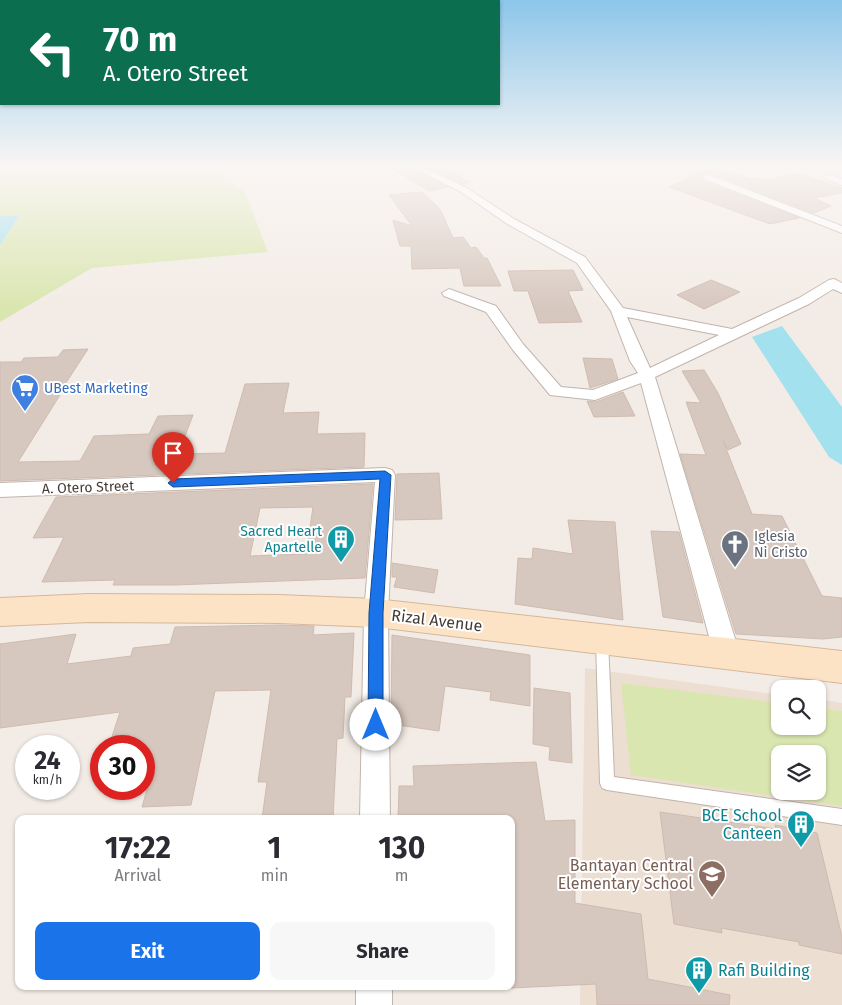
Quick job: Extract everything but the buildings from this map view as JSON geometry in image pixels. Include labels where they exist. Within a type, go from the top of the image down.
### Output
[{"type":"main road","name":"Rizal Avenue","points":[[0,612],[89,608],[279,609],[376,613],[842,667]]},
{"type":"street","points":[[499,214],[581,260],[618,310],[638,361],[648,374],[727,655]]},
{"type":"street","points":[[801,214],[842,230]]},
{"type":"street","points":[[449,293],[491,309],[518,347],[556,391],[595,395],[648,374],[839,283]]},
{"type":"street","points":[[618,310],[734,334]]},
{"type":"street","name":"A. Otero Street","points":[[0,490],[385,475],[376,613]]},
{"type":"street","points":[[375,815],[376,613]]},
{"type":"street","points":[[374,990],[374,1005]]},
{"type":"lane","points":[[602,639],[607,782],[842,817]]},
{"type":"shaded area","name":"Bantayan Central Elementary School","points":[[585,668],[771,694],[771,735],[826,735],[826,700],[842,703],[842,1005],[580,1005]]},
{"type":"green space","points":[[0,214],[253,214],[268,252],[92,268],[0,322],[0,245],[20,215],[0,216]]},
{"type":"green space","points":[[621,683],[771,702],[771,735],[826,735],[826,709],[842,711],[842,806],[801,800],[826,800],[826,745],[771,745],[771,796],[631,775]]},
{"type":"water","points":[[20,215],[0,245],[0,216]]},
{"type":"water","points":[[782,326],[842,407],[842,465],[829,457],[752,337]]},
{"type":"place","name":"UBest Marketing","points":[[25,412]]},
{"type":"place","name":"Sacred Heart Apartelle","points":[[341,563]]},
{"type":"place","name":"Iglesia Ni Cristo","points":[[735,568]]},
{"type":"place","name":"BCE School Canteen","points":[[801,848]]},
{"type":"place","name":"Bantayan Central Elementary School","points":[[712,898]]},
{"type":"place","name":"Rafi Building","points":[[699,994]]},
{"type":"route","points":[[173,483],[385,475],[376,613],[376,725]]}]
